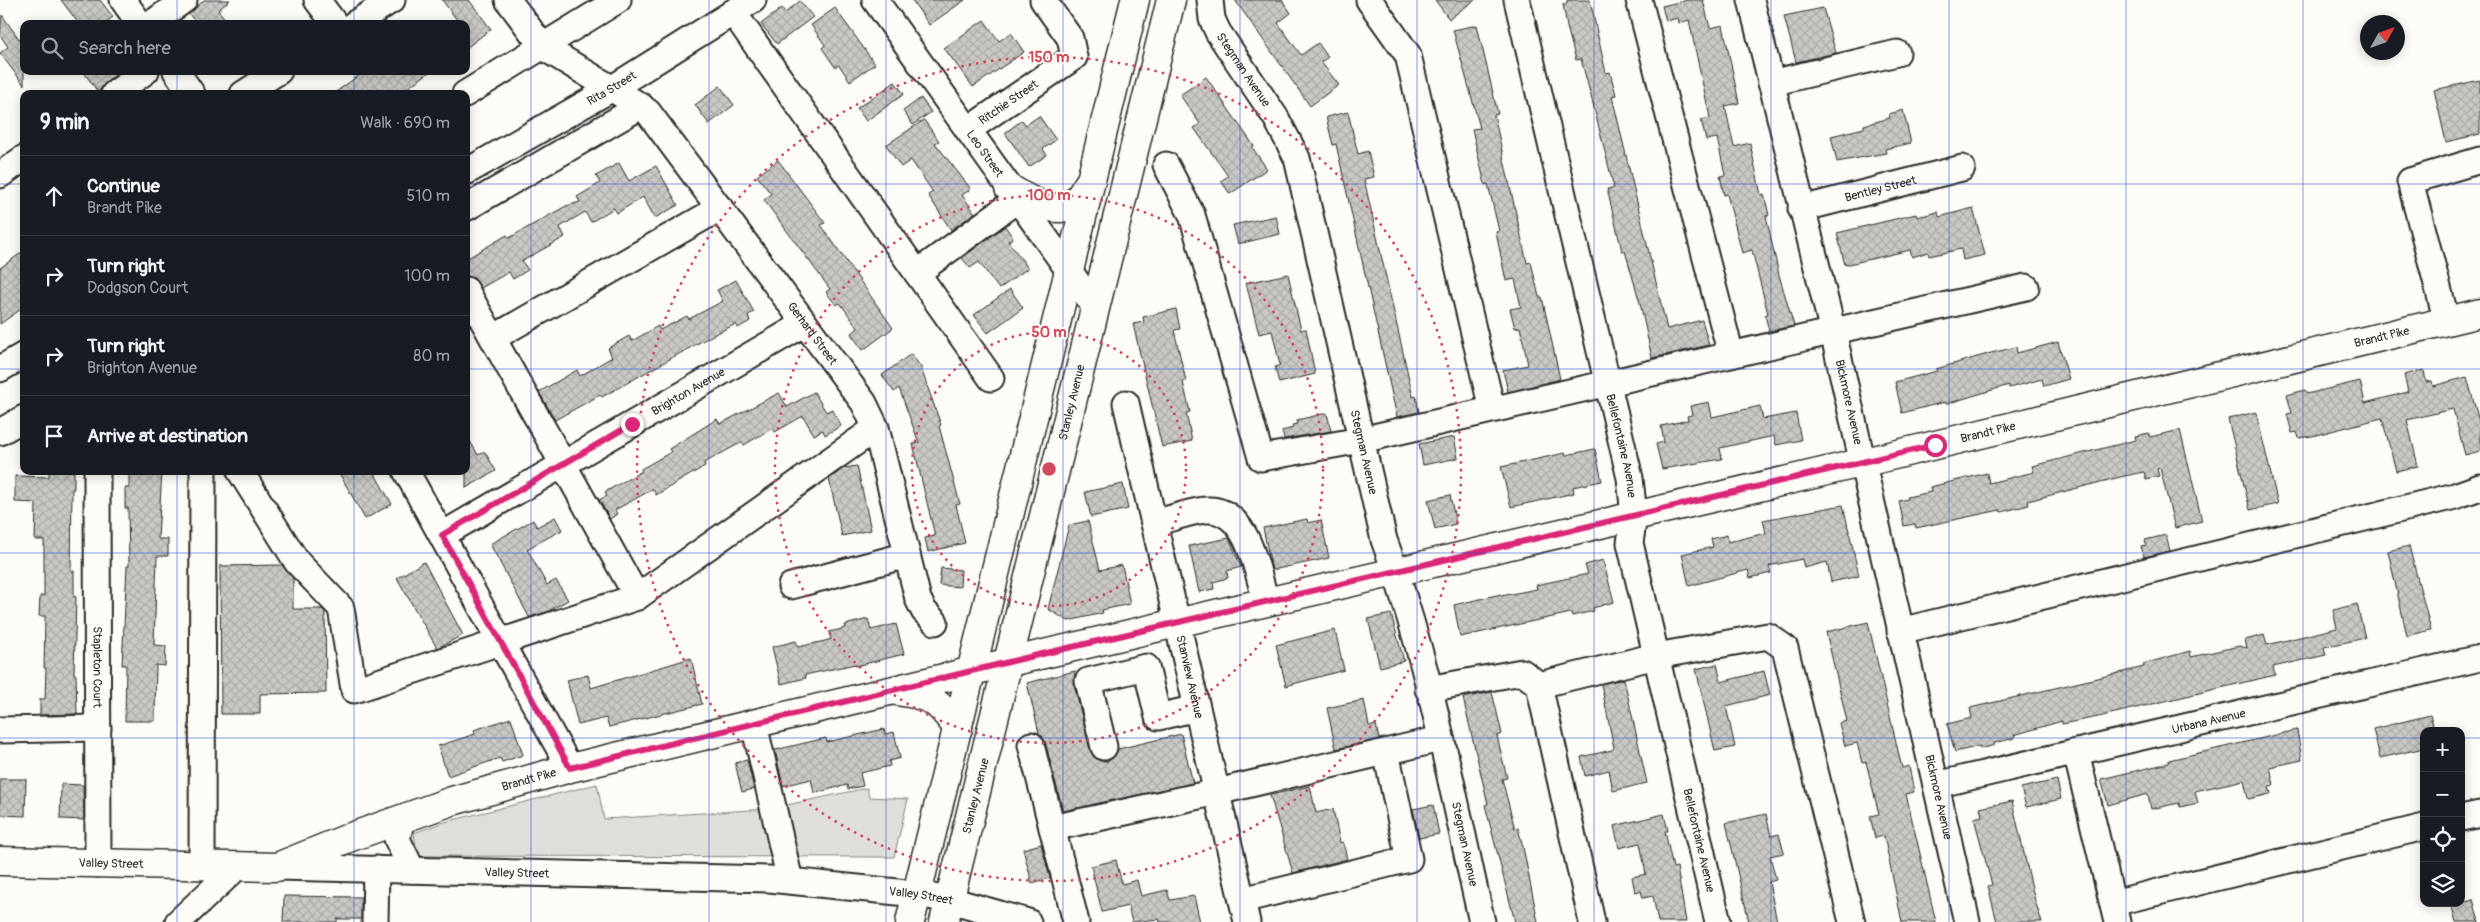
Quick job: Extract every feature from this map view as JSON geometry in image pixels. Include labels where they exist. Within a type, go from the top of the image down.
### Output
[{"type":"main road","points":[[910,922],[1135,0]]},
{"type":"main road","name":"Stanley Avenue","points":[[947,911],[1010,662],[1094,307],[1171,0]]},
{"type":"main road","points":[[1013,193],[1039,206],[1061,207],[1076,201],[1089,183]]},
{"type":"main road","name":"Brandt Pike","points":[[277,867],[452,801],[570,768],[1396,570],[1861,463],[2480,313]]},
{"type":"main road","points":[[895,691],[923,694],[941,706],[958,728]]},
{"type":"main road","name":"Valley Street","points":[[0,862],[277,867]]},
{"type":"street","points":[[124,0],[137,20]]},
{"type":"street","points":[[156,20],[184,0]]},
{"type":"street","points":[[317,0],[331,20]]},
{"type":"street","points":[[360,20],[392,0]]},
{"type":"street","points":[[508,0],[543,47]]},
{"type":"street","points":[[470,91],[618,0]]},
{"type":"street","name":"Leo Street","points":[[875,0],[1094,307]]},
{"type":"street","name":"Ritchie Street","points":[[968,130],[1074,57],[1070,38],[1043,0]]},
{"type":"street","name":"Stegman Avenue","points":[[1210,0],[1212,19],[1218,32],[1276,118],[1297,158],[1384,540],[1396,570],[1428,689],[1482,922]]},
{"type":"street","points":[[1369,0],[1408,55],[1492,409]]},
{"type":"street","name":"Bellefontaine Avenue","points":[[1517,0],[1630,478],[1634,516],[1630,543],[1718,922]]},
{"type":"street","points":[[1640,0],[1731,355]]},
{"type":"street","name":"Bickmore Avenue","points":[[1751,0],[1801,209],[1833,332],[1861,463],[1967,922]]},
{"type":"street","points":[[743,6],[917,273],[991,378]]},
{"type":"street","name":"Rita Street","points":[[470,170],[610,89],[743,6]]},
{"type":"street","name":"Gerhard Street","points":[[543,47],[648,112],[864,403],[876,428],[918,599],[924,611],[935,622]]},
{"type":"street","points":[[1771,82],[1897,53]]},
{"type":"street","points":[[120,90],[140,75]]},
{"type":"street","points":[[179,75],[189,90]]},
{"type":"street","points":[[249,90],[273,75]]},
{"type":"street","points":[[470,206],[640,106]]},
{"type":"street","points":[[2447,322],[2410,181],[2480,160]]},
{"type":"street","points":[[0,175],[20,161]]},
{"type":"street","points":[[1166,164],[1192,215],[1261,458],[1361,440],[2026,287]]},
{"type":"street","name":"Bentley Street","points":[[1801,209],[1962,168]]},
{"type":"street","points":[[917,273],[1013,193]]},
{"type":"street","points":[[493,338],[720,208]]},
{"type":"street","points":[[470,297],[637,597]]},
{"type":"street","name":"Brighton Avenue","points":[[442,535],[804,324]]},
{"type":"street","points":[[0,369],[20,357]]},
{"type":"street","name":"Stanview Avenue","points":[[1126,403],[1245,911]]},
{"type":"street","points":[[0,432],[20,420]]},
{"type":"street","points":[[243,475],[297,562],[341,608],[354,690],[637,597],[876,428]]},
{"type":"street","name":"Stapleton Court","points":[[97,475],[98,864]]},
{"type":"street","points":[[202,866],[203,475]]},
{"type":"street","points":[[408,475],[570,768]]},
{"type":"street","points":[[1900,631],[2455,496],[2480,487]]},
{"type":"street","points":[[1154,523],[1207,510],[1228,515],[1246,535],[1266,602]]},
{"type":"street","points":[[792,586],[907,556]]},
{"type":"street","points":[[1539,685],[1656,656],[1768,636],[1785,648],[1852,922]]},
{"type":"street","name":"Urbana Avenue","points":[[1936,785],[2480,658]]},
{"type":"street","points":[[1104,748],[1088,681],[1146,667],[1158,717],[1197,708]]},
{"type":"street","points":[[1428,689],[1522,672],[1539,685],[1592,922]]},
{"type":"street","points":[[754,724],[790,881]]},
{"type":"street","points":[[0,730],[98,728]]},
{"type":"street","points":[[1052,828],[1217,792],[1440,739]]},
{"type":"street","points":[[1031,745],[1076,922]]},
{"type":"street","points":[[1245,911],[1408,859],[1386,752]]},
{"type":"street","points":[[2076,752],[2115,913],[2420,829]]},
{"type":"street","points":[[2465,817],[2480,814]]},
{"type":"street","points":[[402,819],[397,839],[412,870]]},
{"type":"street","points":[[178,922],[237,867]]},
{"type":"street","name":"Valley Street","points":[[277,867],[790,881],[917,894],[947,911],[1028,922]]},
{"type":"street","points":[[375,922],[376,869]]},
{"type":"shaded area","points":[[597,784],[604,819],[768,809],[867,788],[869,797],[908,799],[894,857],[417,856],[414,833],[441,823]]},
{"type":"building","points":[[61,0],[100,0],[113,17],[109,20],[76,20]]},
{"type":"building","points":[[204,0],[230,0],[218,10],[226,20],[194,20],[189,14]]},
{"type":"building","points":[[442,0],[469,0],[491,29],[470,45],[470,20],[457,20]]},
{"type":"building","points":[[912,0],[965,0],[929,25]]},
{"type":"building","points":[[1235,0],[1282,0],[1291,13],[1278,23],[1301,55],[1318,43],[1328,57],[1321,62],[1339,85],[1310,106]]},
{"type":"building","points":[[1435,0],[1475,0],[1449,19]]},
{"type":"building","points":[[1567,0],[1590,0],[1606,73],[1610,72],[1616,95],[1612,96],[1667,329],[1702,320],[1709,345],[1652,358],[1640,303],[1625,251],[1622,251],[1607,189],[1614,188],[1592,100],[1581,59],[1576,60],[1567,27],[1563,4],[1567,4]]},
{"type":"building","points":[[1688,0],[1703,0],[1710,28],[1723,25],[1739,103],[1725,106],[1734,147],[1750,143],[1761,195],[1764,194],[1769,215],[1766,216],[1779,275],[1794,326],[1769,331],[1765,315],[1768,314],[1752,250],[1742,253],[1727,194],[1724,195],[1720,176],[1725,175],[1717,138],[1706,140],[1701,120],[1710,118],[1689,20],[1679,23],[1678,18],[1666,21],[1662,6]]},
{"type":"building","points":[[800,1],[813,17],[777,44],[761,24],[782,8],[785,13]]},
{"type":"building","points":[[835,8],[875,64],[850,81],[839,65],[835,67],[822,48],[825,45],[811,25]]},
{"type":"building","points":[[1823,8],[1836,53],[1796,62],[1784,16]]},
{"type":"building","points":[[2,15],[20,38],[20,75],[24,75],[24,85],[0,53],[8,47],[0,35]]},
{"type":"building","points":[[984,20],[999,41],[1011,33],[1024,52],[973,87],[944,48]]},
{"type":"building","points":[[1477,25],[1498,114],[1494,115],[1527,263],[1531,262],[1539,297],[1542,297],[1560,379],[1508,392],[1503,370],[1528,365],[1520,327],[1515,328],[1510,309],[1521,307],[1515,279],[1506,281],[1496,232],[1499,231],[1488,184],[1485,185],[1472,129],[1480,128],[1453,30]]},
{"type":"building","points":[[86,75],[116,75],[100,90],[97,90]]},
{"type":"building","points":[[359,75],[425,75],[405,90],[339,90]]},
{"type":"building","points":[[1206,77],[1254,146],[1252,147],[1267,169],[1230,194],[1221,181],[1228,176],[1194,128],[1200,124],[1180,95]]},
{"type":"building","points":[[2480,80],[2480,134],[2446,142],[2434,90]]},
{"type":"building","points":[[895,82],[904,94],[866,121],[857,108]]},
{"type":"building","points":[[720,86],[734,105],[709,124],[695,105]]},
{"type":"building","points":[[921,98],[931,112],[913,125],[903,111]]},
{"type":"building","points":[[1903,110],[1911,143],[1885,149],[1886,153],[1837,162],[1831,136],[1864,128],[1864,125],[1890,118],[1889,114]]},
{"type":"building","points":[[1348,112],[1358,154],[1368,151],[1374,177],[1364,179],[1413,397],[1416,396],[1419,412],[1397,417],[1336,144],[1333,145],[1326,117]]},
{"type":"building","points":[[1039,116],[1056,140],[1043,149],[1047,155],[1029,167],[1005,133],[1022,120],[1026,125]]},
{"type":"building","points":[[924,120],[939,141],[935,143],[971,189],[962,195],[975,213],[951,230],[928,195],[933,192],[911,160],[901,167],[886,145]]},
{"type":"building","points":[[778,160],[825,223],[821,225],[893,328],[863,350],[851,334],[858,328],[840,303],[836,305],[826,292],[830,289],[764,200],[771,194],[757,176]]},
{"type":"building","points":[[619,163],[629,181],[656,166],[678,205],[655,218],[643,197],[617,213],[614,208],[591,222],[585,212],[560,227],[565,237],[522,261],[528,270],[513,279],[509,272],[481,288],[474,278],[470,277],[470,257],[507,235],[509,238],[566,206],[580,202],[577,197],[600,183],[596,176]]},
{"type":"building","points":[[1973,208],[1985,255],[1963,260],[1961,249],[1929,256],[1928,252],[1912,257],[1910,250],[1845,265],[1837,233],[1916,214],[1917,217],[1938,212],[1939,217]]},
{"type":"building","points":[[1276,216],[1280,234],[1238,244],[1233,225]]},
{"type":"building","points":[[1005,226],[1013,238],[1008,241],[1028,268],[999,289],[979,262],[970,268],[962,258]]},
{"type":"building","points":[[20,254],[20,310],[0,324],[0,268]]},
{"type":"building","points":[[1288,274],[1301,330],[1306,329],[1315,374],[1279,383],[1275,367],[1280,365],[1272,331],[1259,334],[1246,283]]},
{"type":"building","points":[[736,280],[754,312],[748,315],[750,321],[738,328],[736,324],[711,336],[602,397],[600,395],[555,420],[539,392],[577,370],[580,376],[612,357],[608,348],[629,336],[632,341],[658,326],[660,330],[687,316],[689,319],[723,301],[717,290]]},
{"type":"building","points":[[1010,289],[1023,308],[988,333],[974,315]]},
{"type":"building","points":[[1176,309],[1180,329],[1174,330],[1186,381],[1183,382],[1190,412],[1186,413],[1192,441],[1162,447],[1133,324],[1144,322],[1143,317]]},
{"type":"building","points":[[2058,342],[2069,379],[2044,386],[2042,379],[2009,388],[2009,385],[1946,404],[1945,402],[1902,413],[1895,382],[1937,371],[1936,369],[1991,353],[2016,347],[2017,353]]},
{"type":"building","points":[[911,354],[923,370],[941,425],[939,426],[960,504],[956,505],[965,543],[928,552],[925,538],[935,536],[913,444],[919,443],[899,388],[894,392],[882,375]]},
{"type":"building","points":[[2424,370],[2426,382],[2432,381],[2433,386],[2467,377],[2480,425],[2480,451],[2465,455],[2453,409],[2407,420],[2418,466],[2396,471],[2382,418],[2312,436],[2299,438],[2297,432],[2292,433],[2287,414],[2292,413],[2287,395],[2305,390],[2307,394],[2360,381],[2365,403],[2408,392],[2404,375]]},
{"type":"building","points":[[814,392],[826,412],[832,409],[841,426],[825,435],[823,430],[814,435],[803,416],[775,432],[773,428],[744,445],[742,442],[704,463],[705,466],[656,495],[653,489],[615,510],[617,514],[610,519],[599,500],[607,496],[605,492],[642,471],[641,469],[671,452],[669,449],[717,419],[720,424],[779,393],[787,407]]},
{"type":"building","points":[[1709,402],[1712,417],[1760,406],[1763,419],[1796,413],[1801,440],[1776,445],[1774,436],[1720,448],[1722,459],[1662,469],[1656,444],[1664,442],[1661,426],[1688,420],[1687,416],[1692,415],[1690,406]]},
{"type":"building","points":[[2256,412],[2278,504],[2250,510],[2228,419]]},
{"type":"building","points":[[1327,413],[1331,431],[1284,439],[1282,431],[1293,428],[1292,425],[1298,424],[1297,420]]},
{"type":"building","points":[[2180,430],[2202,521],[2175,528],[2160,468],[2157,469],[2159,476],[2146,479],[2144,472],[2120,477],[2028,501],[2029,505],[2001,512],[2000,510],[1916,528],[1915,524],[1904,526],[1899,501],[1908,499],[1907,497],[1931,492],[1930,487],[1987,473],[1989,483],[2034,472],[2032,466],[2136,440],[2135,436],[2149,433],[2150,437]]},
{"type":"building","points":[[1454,437],[1458,458],[1423,465],[1419,444]]},
{"type":"building","points":[[470,441],[478,455],[485,452],[496,471],[466,488],[466,475],[470,475]]},
{"type":"building","points":[[1595,449],[1602,481],[1573,487],[1574,493],[1511,507],[1501,467],[1565,453],[1566,455]]},
{"type":"building","points":[[857,466],[871,530],[842,536],[829,479],[844,468]]},
{"type":"building","points":[[49,475],[74,475],[74,489],[72,489],[71,571],[74,571],[74,597],[76,597],[74,674],[76,675],[77,714],[40,715],[40,699],[45,699],[46,668],[44,668],[45,616],[39,616],[40,596],[44,596],[44,540],[35,540],[36,503],[15,502],[15,476],[49,477]]},
{"type":"building","points":[[129,475],[162,475],[158,539],[168,539],[168,556],[157,556],[154,645],[166,646],[165,666],[156,665],[155,721],[125,721],[126,665],[122,665],[127,566],[129,566],[128,508],[125,508],[125,488],[129,488]]},
{"type":"building","points":[[340,475],[375,475],[392,504],[365,519]]},
{"type":"building","points":[[1123,484],[1128,509],[1091,517],[1085,492]]},
{"type":"building","points":[[1450,495],[1456,524],[1435,529],[1428,500]]},
{"type":"building","points":[[1843,505],[1859,576],[1831,582],[1827,562],[1804,568],[1802,559],[1769,566],[1771,573],[1750,578],[1748,570],[1689,586],[1682,554],[1713,547],[1711,539],[1727,535],[1728,542],[1766,533],[1763,520]]},
{"type":"building","points":[[555,517],[562,530],[527,549],[547,585],[556,580],[568,600],[547,612],[529,617],[490,544],[533,520],[537,527]]},
{"type":"building","points":[[1307,519],[1308,523],[1321,520],[1329,558],[1272,570],[1263,528]]},
{"type":"building","points":[[1088,521],[1100,570],[1122,565],[1130,604],[1102,610],[1103,613],[1068,621],[1048,609],[1069,525]]},
{"type":"building","points":[[2166,535],[2170,551],[2144,557],[2141,546],[2146,545],[2145,540]]},
{"type":"building","points":[[1229,538],[1241,567],[1227,571],[1228,578],[1213,582],[1214,589],[1199,592],[1189,546]]},
{"type":"building","points":[[2409,546],[2431,630],[2407,636],[2388,551]]},
{"type":"building","points":[[1603,560],[1614,602],[1593,608],[1594,611],[1572,616],[1571,613],[1460,637],[1454,605],[1501,594],[1501,596],[1537,589],[1536,585],[1588,574],[1585,565]]},
{"type":"building","points":[[424,562],[463,635],[437,648],[397,578]]},
{"type":"building","points":[[282,565],[293,578],[293,609],[322,609],[325,612],[326,693],[260,694],[260,714],[221,714],[220,566]]},
{"type":"building","points":[[941,568],[961,570],[960,587],[939,585]]},
{"type":"building","points":[[2357,604],[2365,638],[2324,647],[2326,655],[2273,667],[2275,675],[2098,717],[2062,724],[2062,721],[2014,735],[2015,738],[1994,743],[1995,745],[1980,749],[1980,746],[1955,752],[1947,724],[1972,718],[1970,708],[2144,667],[2143,664],[2190,651],[2191,657],[2239,646],[2247,648],[2245,640],[2264,635],[2267,645],[2337,628],[2333,610]]},
{"type":"building","points":[[1391,614],[1404,661],[1380,667],[1368,619]]},
{"type":"building","points":[[868,619],[871,630],[896,624],[904,654],[856,666],[855,664],[805,675],[806,678],[781,684],[772,647],[796,641],[798,647],[825,641],[831,639],[829,632],[846,628],[845,625]]},
{"type":"building","points":[[1868,622],[1902,768],[1909,766],[1914,792],[1906,794],[1936,922],[1902,922],[1884,836],[1875,838],[1870,816],[1879,814],[1866,762],[1862,763],[1857,743],[1845,746],[1839,723],[1847,721],[1826,632]]},
{"type":"building","points":[[1335,630],[1344,670],[1286,686],[1276,645]]},
{"type":"building","points":[[691,658],[702,704],[609,727],[606,718],[578,725],[567,680],[588,675],[591,688]]},
{"type":"building","points":[[1717,664],[1721,682],[1764,671],[1770,695],[1726,706],[1735,747],[1715,751],[1696,669]]},
{"type":"building","points":[[1075,671],[1074,684],[1090,750],[1094,757],[1100,761],[1108,761],[1114,757],[1118,749],[1181,734],[1193,783],[1063,811],[1045,741],[1039,733],[1027,683]]},
{"type":"building","points":[[1624,679],[1647,783],[1613,791],[1609,770],[1585,776],[1581,757],[1614,748],[1601,684]]},
{"type":"building","points":[[1492,692],[1502,734],[1497,736],[1507,778],[1502,779],[1515,829],[1518,828],[1523,847],[1538,922],[1515,922],[1485,805],[1488,804],[1463,698]]},
{"type":"building","points":[[1364,700],[1369,726],[1376,725],[1379,739],[1336,749],[1327,708]]},
{"type":"building","points":[[2430,715],[2434,727],[2420,727],[2420,749],[2380,758],[2373,729]]},
{"type":"building","points":[[511,718],[523,755],[502,762],[500,758],[448,776],[438,746],[475,734],[474,730]]},
{"type":"building","points":[[884,729],[885,734],[894,732],[900,758],[889,761],[890,766],[860,773],[863,786],[848,789],[847,785],[814,793],[811,779],[783,786],[775,750],[826,738],[827,742]]},
{"type":"building","points":[[2297,730],[2302,760],[2270,767],[2274,785],[2269,786],[2271,794],[2248,799],[2244,780],[2195,791],[2198,803],[2180,807],[2179,803],[2151,809],[2148,794],[2108,805],[2101,779],[2169,763],[2169,760]]},
{"type":"building","points":[[747,760],[754,789],[742,792],[735,763]]},
{"type":"building","points":[[0,779],[26,779],[25,816],[0,815]]},
{"type":"building","points":[[2057,780],[2061,799],[2026,807],[2021,788]]},
{"type":"building","points":[[61,784],[83,785],[84,820],[60,819]]},
{"type":"building","points":[[1310,786],[1316,813],[1333,809],[1340,843],[1343,842],[1347,859],[1293,873],[1270,795]]},
{"type":"building","points":[[2012,801],[2035,901],[2042,922],[1997,922],[1988,886],[1992,885],[1974,818],[1982,816],[1980,808]]},
{"type":"building","points":[[1433,805],[1439,834],[1419,838],[1413,809]]},
{"type":"building","points":[[1664,814],[1668,831],[1665,831],[1673,868],[1677,867],[1686,922],[1658,922],[1653,896],[1643,898],[1641,891],[1635,892],[1632,877],[1646,874],[1640,843],[1619,848],[1614,826]]},
{"type":"building","points":[[1766,814],[1771,836],[1779,834],[1784,853],[1770,856],[1776,880],[1769,882],[1777,922],[1749,922],[1726,823]]},
{"type":"building","points":[[1041,844],[1050,878],[1032,883],[1023,849]]},
{"type":"building","points":[[1116,860],[1122,884],[1137,880],[1141,896],[1167,890],[1170,900],[1194,896],[1200,922],[1160,922],[1159,919],[1132,922],[1128,906],[1102,912],[1091,866]]},
{"type":"building","points":[[284,896],[361,897],[361,919],[337,919],[337,922],[283,922]]},
{"type":"building","points":[[2473,899],[2479,922],[2456,922],[2452,907],[2465,907],[2465,901]]},
{"type":"route","points":[[632,424],[442,535],[541,712],[570,768],[1177,622],[1334,587],[1396,570],[1430,564],[1935,445]]}]
